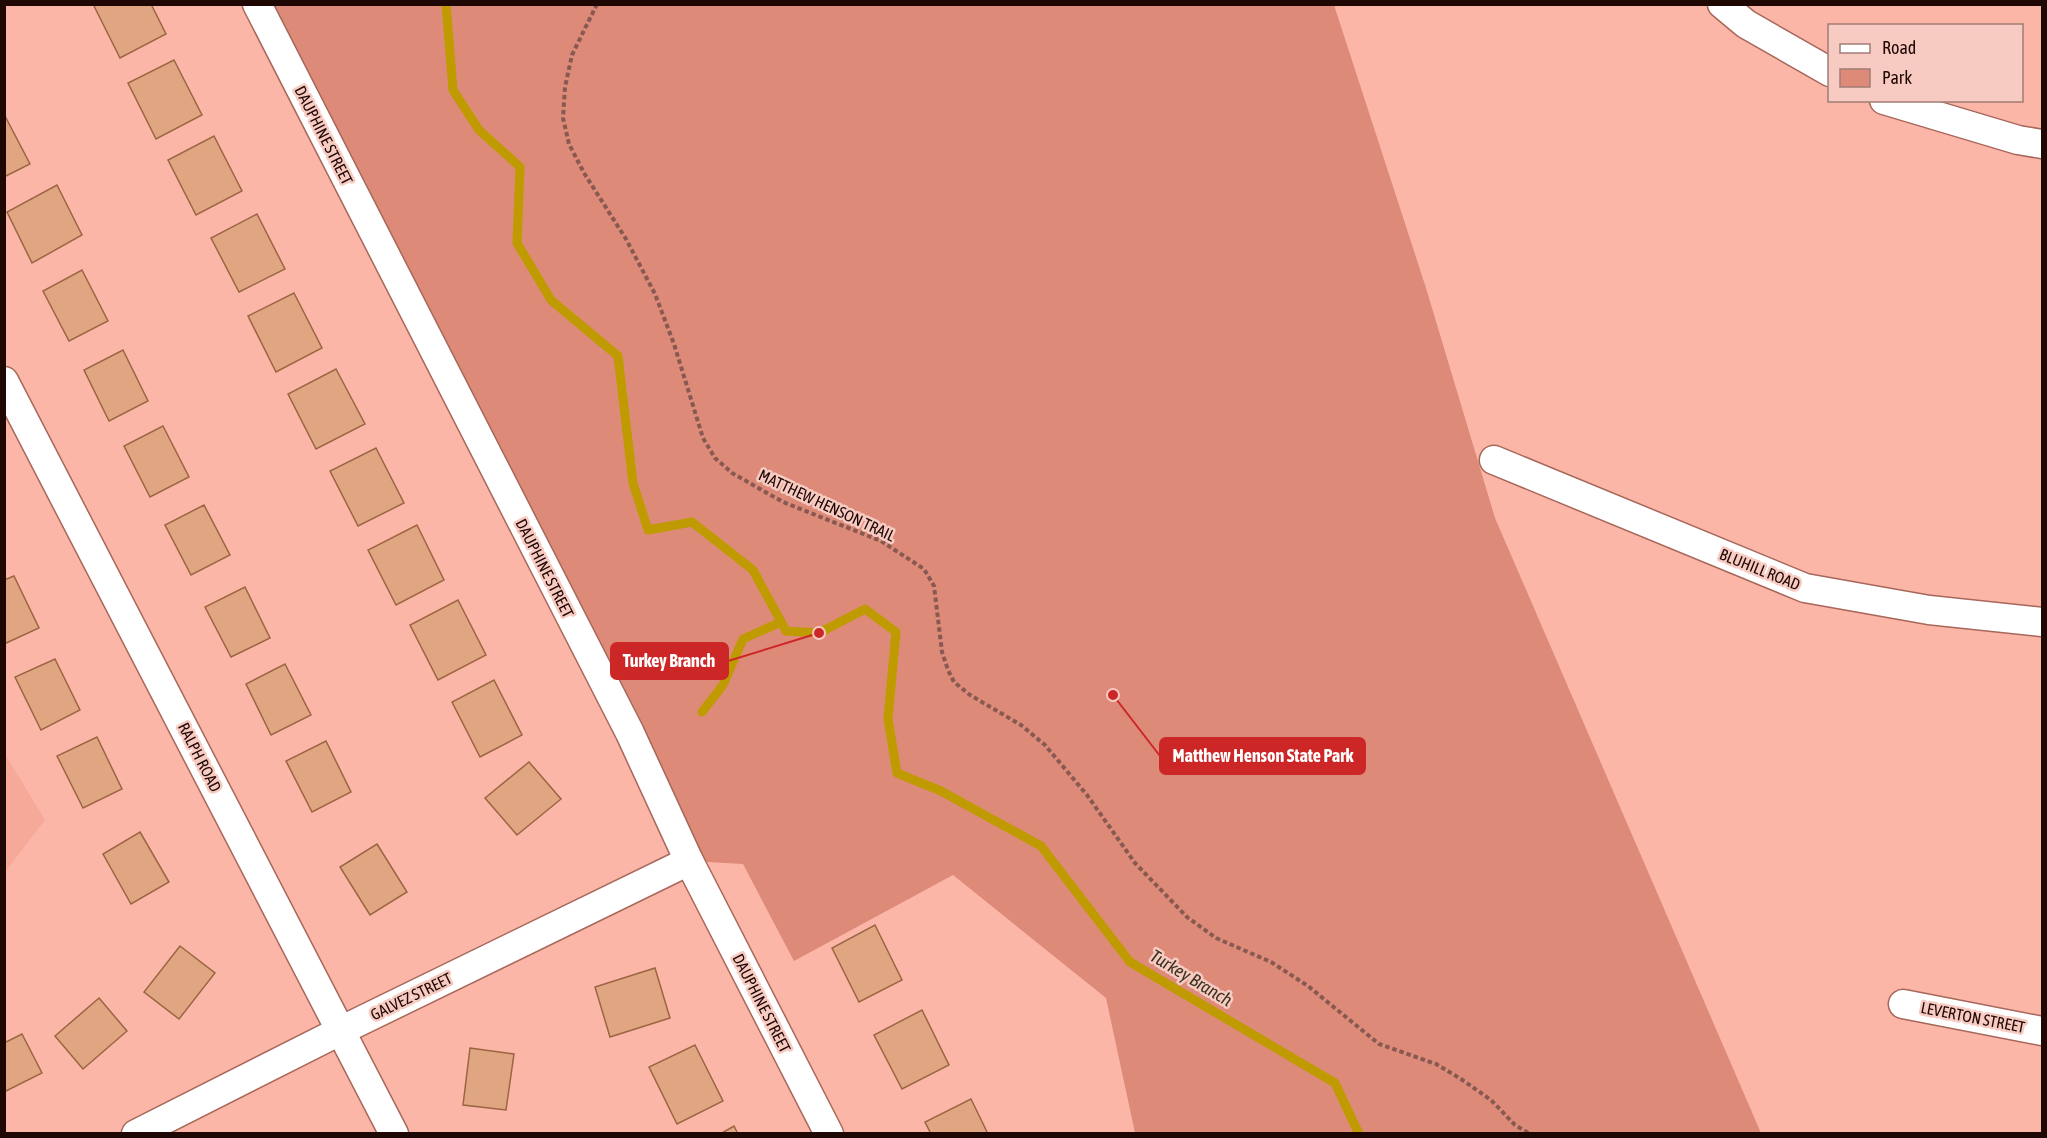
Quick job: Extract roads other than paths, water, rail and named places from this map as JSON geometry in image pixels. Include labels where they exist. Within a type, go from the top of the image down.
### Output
[{"type":"street","name":"DAUPHINE STREET","points":[[257,4],[630,733],[688,861],[829,1134]]},
{"type":"street","points":[[1722,4],[1746,24],[1828,71]]},
{"type":"street","points":[[1891,102],[2018,140],[2043,144]]},
{"type":"street","name":"RALPH ROAD","points":[[4,381],[394,1134]]},
{"type":"street","name":"BLUHILL ROAD","points":[[1494,460],[1805,588],[1929,610],[2043,622]]},
{"type":"street","name":"GALVEZ STREET","points":[[135,1134],[688,861]]},
{"type":"street","name":"LEVERTON STREET","points":[[1903,1004],[2043,1031]]},
{"type":"waterway","name":"Turkey Branch","points":[[446,4],[453,90],[479,130],[520,167],[517,243],[551,300],[618,356],[633,483],[648,530],[692,522],[753,570],[786,631],[819,633],[865,609],[896,632],[888,719],[897,773],[941,791],[1041,846],[1130,962],[1335,1083],[1359,1134]]},
{"type":"waterway","points":[[702,712],[723,685],[743,639],[781,622]]},
{"type":"place","name":"Turkey Branch","points":[[819,633]]},
{"type":"place","name":"Matthew Henson State Park","points":[[1113,695]]}]
